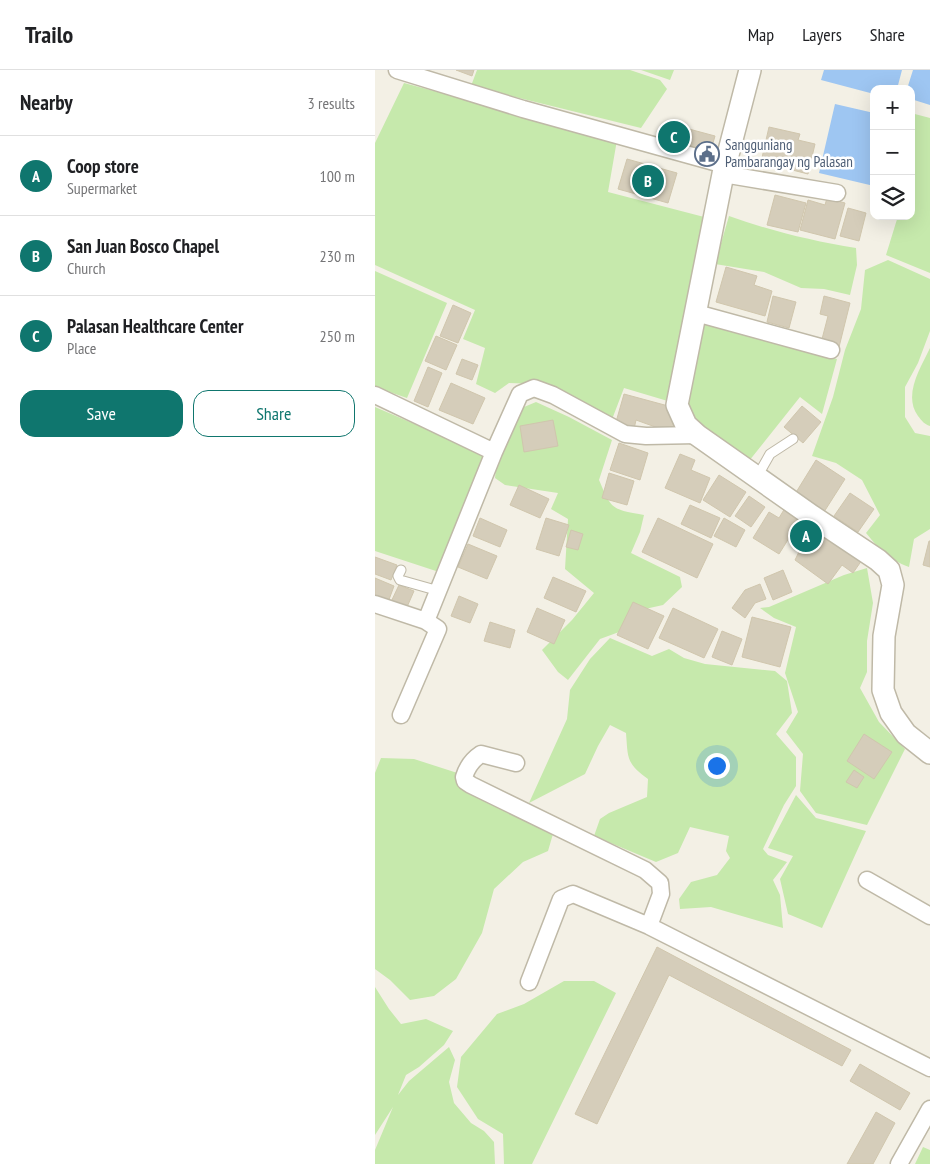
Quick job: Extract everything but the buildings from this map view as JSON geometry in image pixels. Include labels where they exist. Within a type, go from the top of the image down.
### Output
[{"type":"street","points":[[397,70],[724,169],[837,193]]},
{"type":"street","points":[[750,70],[724,169],[677,405],[686,425],[697,434],[889,570],[893,585],[884,636],[883,690],[891,713],[906,734],[930,753]]},
{"type":"street","points":[[696,313],[831,350]]},
{"type":"street","points":[[426,621],[494,452],[520,394],[534,388],[625,434],[646,436],[697,434]]},
{"type":"street","points":[[375,395],[494,452]]},
{"type":"street","points":[[375,604],[426,621],[438,629],[401,715]]},
{"type":"street","points":[[516,763],[481,754],[475,758],[466,770],[465,781],[645,870],[660,884],[661,894],[649,926]]},
{"type":"street","points":[[867,880],[930,916]]},
{"type":"street","points":[[529,982],[561,899],[573,894],[649,926],[930,1068]]},
{"type":"street","points":[[899,1164],[930,1108]]},
{"type":"lane","points":[[757,477],[770,454],[793,439]]},
{"type":"lane","points":[[401,570],[398,576],[400,580],[439,591]]},
{"type":"green space","points":[[477,70],[630,70],[660,80],[667,89],[641,128],[471,86]]},
{"type":"green space","points":[[641,70],[674,70],[670,80]]},
{"type":"green space","points":[[404,83],[617,140],[608,192],[708,218],[671,402],[624,388],[611,422],[538,384],[509,383],[495,393],[476,384],[485,348],[463,339],[475,310],[375,265],[375,143]]},
{"type":"green space","points":[[915,114],[930,118],[930,273],[886,255],[897,220],[915,220]]},
{"type":"green space","points":[[729,216],[792,235],[856,248],[857,265],[850,295],[824,289],[801,288],[764,272],[715,264]]},
{"type":"green space","points":[[888,260],[930,279],[930,331],[918,363],[905,387],[905,417],[915,433],[930,436],[930,529],[914,539],[909,567],[895,561],[866,533],[880,515],[862,480],[836,463],[812,456],[833,397],[845,350],[861,309],[865,270]]},
{"type":"green space","points":[[375,271],[447,303],[407,398],[375,387]]},
{"type":"green space","points":[[703,324],[837,359],[822,414],[800,397],[749,461],[703,428],[688,413],[690,385]]},
{"type":"green space","points":[[930,348],[930,426],[918,416],[912,399],[918,373]]},
{"type":"green space","points":[[536,402],[612,440],[599,480],[610,503],[619,509],[644,515],[640,532],[631,553],[680,577],[682,587],[663,605],[636,611],[630,628],[600,639],[568,680],[558,672],[542,650],[572,620],[594,593],[565,569],[568,519],[551,509],[558,493],[505,485],[495,478],[497,457],[524,407]]},
{"type":"green space","points":[[375,407],[468,447],[484,456],[439,572],[375,551]]},
{"type":"green space","points":[[867,568],[873,603],[867,641],[867,672],[860,688],[879,722],[905,749],[867,825],[816,813],[800,791],[803,754],[786,732],[798,712],[785,673],[796,627],[774,618],[760,608],[769,607],[844,575]]},
{"type":"green space","points":[[610,638],[652,656],[669,649],[684,658],[705,664],[775,671],[787,681],[792,713],[776,734],[796,757],[796,786],[784,805],[763,849],[768,855],[787,862],[773,880],[780,895],[783,928],[711,907],[680,909],[679,899],[691,882],[717,875],[730,858],[726,851],[729,836],[690,827],[678,853],[656,862],[594,836],[600,819],[609,813],[647,797],[648,779],[636,769],[629,759],[626,733],[610,725],[585,774],[529,803],[567,719],[570,690],[590,659]]},
{"type":"green space","points":[[381,758],[414,759],[476,779],[555,827],[548,851],[523,862],[494,889],[482,933],[456,979],[434,996],[410,1000],[390,980],[375,969],[375,773]]},
{"type":"green space","points":[[796,795],[816,818],[866,831],[822,928],[788,914],[780,879],[793,856],[768,848]]},
{"type":"green space","points":[[564,981],[594,981],[616,993],[532,1164],[504,1164],[503,1134],[478,1119],[457,1087],[461,1057],[497,1014],[524,1004]]},
{"type":"green space","points":[[375,987],[401,1024],[426,1019],[453,1031],[444,1045],[419,1067],[406,1075],[398,1095],[409,1081],[449,1047],[455,1060],[449,1082],[454,1103],[471,1123],[484,1131],[494,1142],[495,1164],[375,1164],[375,1150],[393,1107],[375,1135]]},
{"type":"green space","points":[[923,1147],[930,1150],[930,1164],[915,1164]]},
{"type":"water","points":[[824,70],[902,70],[898,85],[870,85],[870,93],[821,80]]},
{"type":"water","points":[[913,70],[930,70],[930,105],[915,100],[915,85],[908,85]]},
{"type":"water","points":[[835,104],[870,112],[870,185],[819,173]]},
{"type":"place","name":"Palasan Healthcare Center","points":[[674,137]]},
{"type":"place","name":"Sangguniang Pambarangay ng Palasan","points":[[707,154]]},
{"type":"place","name":"San Juan Bosco Chapel","points":[[648,181]]},
{"type":"place","name":"Coop store","points":[[806,536]]}]
